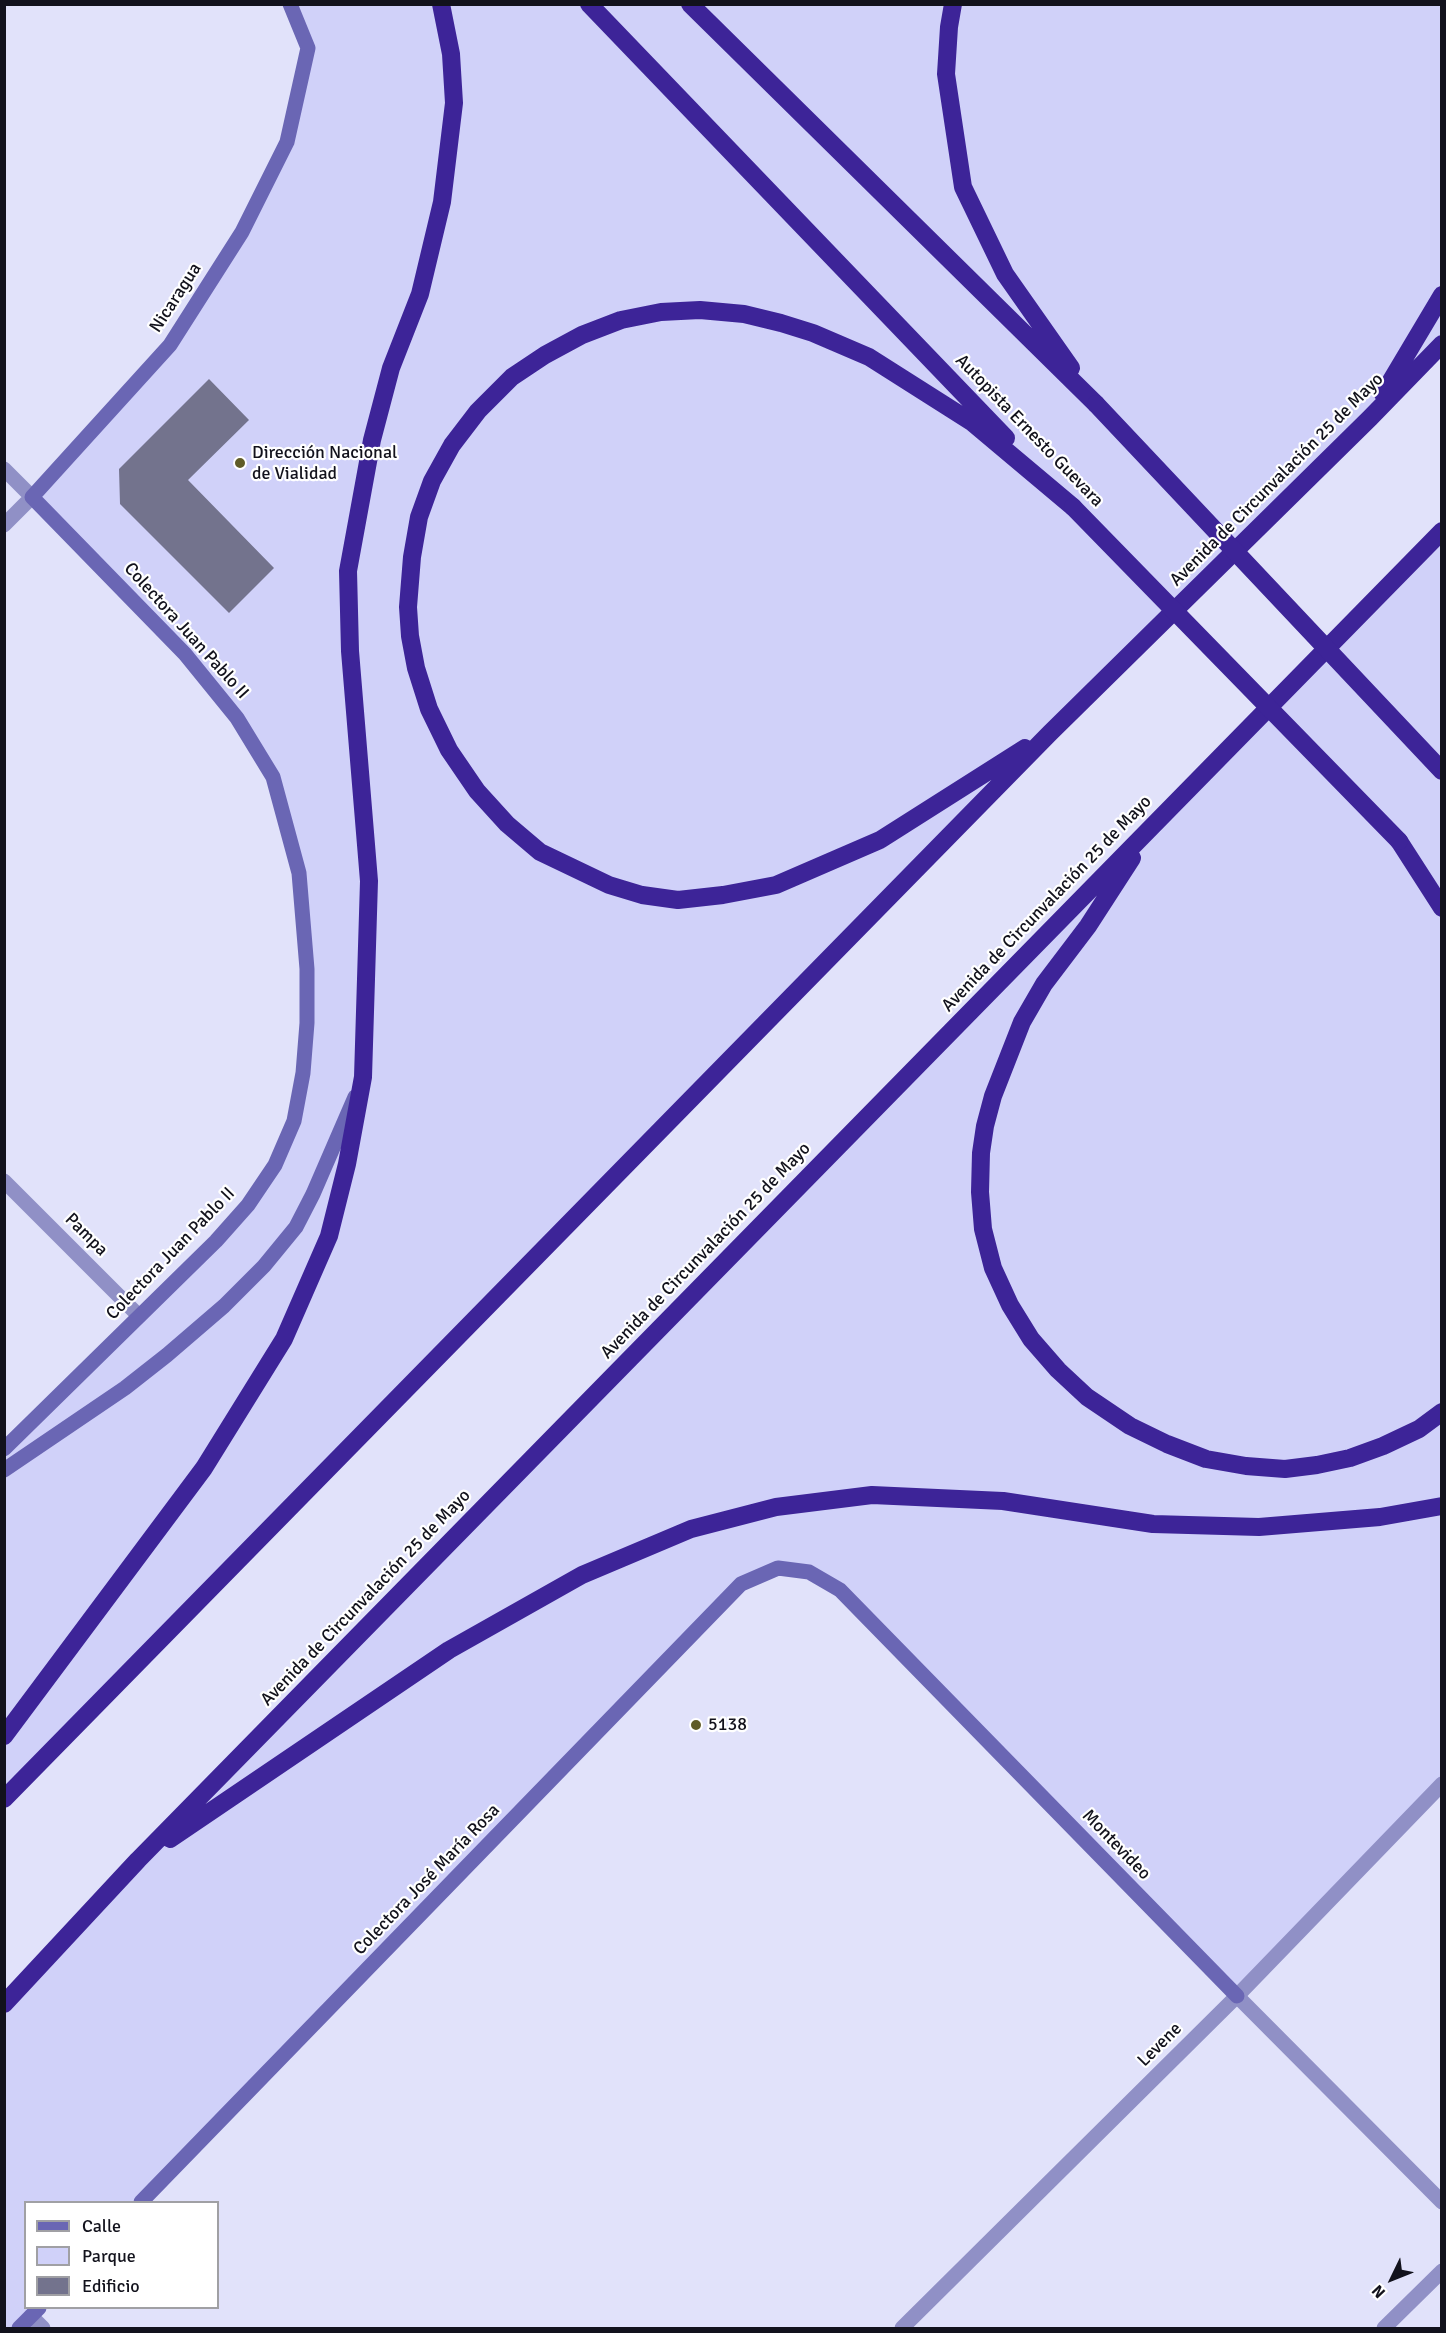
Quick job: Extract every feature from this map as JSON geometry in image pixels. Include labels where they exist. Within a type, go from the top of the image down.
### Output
[{"type":"highway","points":[[4,1736],[204,1468],[284,1339],[329,1236],[347,1164],[363,1077],[369,880],[350,651],[348,571],[372,440],[392,368],[420,294],[442,202],[454,103],[451,54],[441,4]]},
{"type":"highway","name":"Autopista Ernesto Guevara","points":[[589,4],[1073,507],[1442,883]]},
{"type":"highway","points":[[690,4],[1096,404],[1442,771]]},
{"type":"highway","points":[[953,4],[946,74],[963,187],[1005,274],[1096,404]]},
{"type":"highway","points":[[1370,418],[1442,295]]},
{"type":"highway","points":[[1050,733],[879,840],[776,885],[723,895],[678,900],[642,895],[609,885],[540,852],[507,825],[477,791],[449,750],[429,709],[416,668],[408,607],[412,557],[418,517],[432,481],[452,446],[478,411],[512,376],[573,340],[621,320],[661,312],[700,310],[744,314],[813,333],[869,357],[973,423],[1073,507]]},
{"type":"highway","name":"Avenida de Circunvalación 25 de Mayo","points":[[4,1799],[1050,733],[1370,418],[1442,344]]},
{"type":"highway","name":"Avenida de Circunvalación 25 de Mayo","points":[[4,2004],[138,1860],[1442,531]]},
{"type":"highway","points":[[1155,824],[1088,926],[1044,984],[1022,1022],[993,1096],[981,1152],[982,1220],[993,1268],[1010,1305],[1031,1339],[1058,1370],[1087,1397],[1130,1426],[1167,1444],[1206,1458],[1246,1466],[1285,1469],[1317,1465],[1350,1458],[1383,1446],[1419,1429],[1442,1412]]},
{"type":"highway","points":[[1399,841],[1442,908]]},
{"type":"highway","points":[[138,1860],[449,1650],[582,1575],[692,1529],[777,1507],[872,1495],[1003,1500],[1153,1524],[1259,1527],[1380,1517],[1442,1506]]},
{"type":"main road","name":"Nicaragua","points":[[32,497],[170,345],[242,232],[287,142],[308,48],[291,4]]},
{"type":"main road","name":"Colectora Juan Pablo II","points":[[4,1449],[216,1241],[248,1205],[275,1165],[294,1121],[303,1073],[307,1023],[307,969],[299,873],[273,777],[237,718],[185,654],[32,497]]},
{"type":"main road","points":[[4,1470],[124,1388],[167,1355],[224,1306],[264,1266],[296,1227],[313,1194],[363,1077]]},
{"type":"main road","name":"Montevideo","points":[[741,1584],[778,1568],[809,1572],[840,1590],[1236,1996]]},
{"type":"main road","name":"Colectora José María Rosa","points":[[142,2201],[741,1584]]},
{"type":"main road","points":[[19,2328],[35,2312]]},
{"type":"street","points":[[4,469],[32,497]]},
{"type":"street","name":"Nicaragua","points":[[4,525],[32,497]]},
{"type":"street","name":"Pampa","points":[[4,1181],[139,1316]]},
{"type":"street","name":"Levene","points":[[902,2328],[1236,1996],[1442,1784]]},
{"type":"street","name":"Montevideo","points":[[1236,1996],[1442,2202]]},
{"type":"street","points":[[1384,2328],[1442,2271]]},
{"type":"street","points":[[35,2312],[43,2328]]},
{"type":"green space","points":[[290,5],[1441,5],[1441,344],[5,1799],[5,1449],[248,1205],[294,1121],[307,1023],[287,824],[237,718],[32,497],[170,345],[287,142],[308,48]]},
{"type":"green space","points":[[1441,531],[1441,1784],[1237,1996],[840,1590],[778,1568],[741,1584],[142,2201],[24,2201],[24,2309],[38,2309],[19,2328],[4,2328],[4,2004]]},
{"type":"building","points":[[209,379],[249,420],[188,480],[274,568],[229,613],[120,504],[119,469]]},
{"type":"place","name":"Dirección Nacional de Vialidad","points":[[240,463]]},
{"type":"place","name":"5138","points":[[696,1725]]}]
